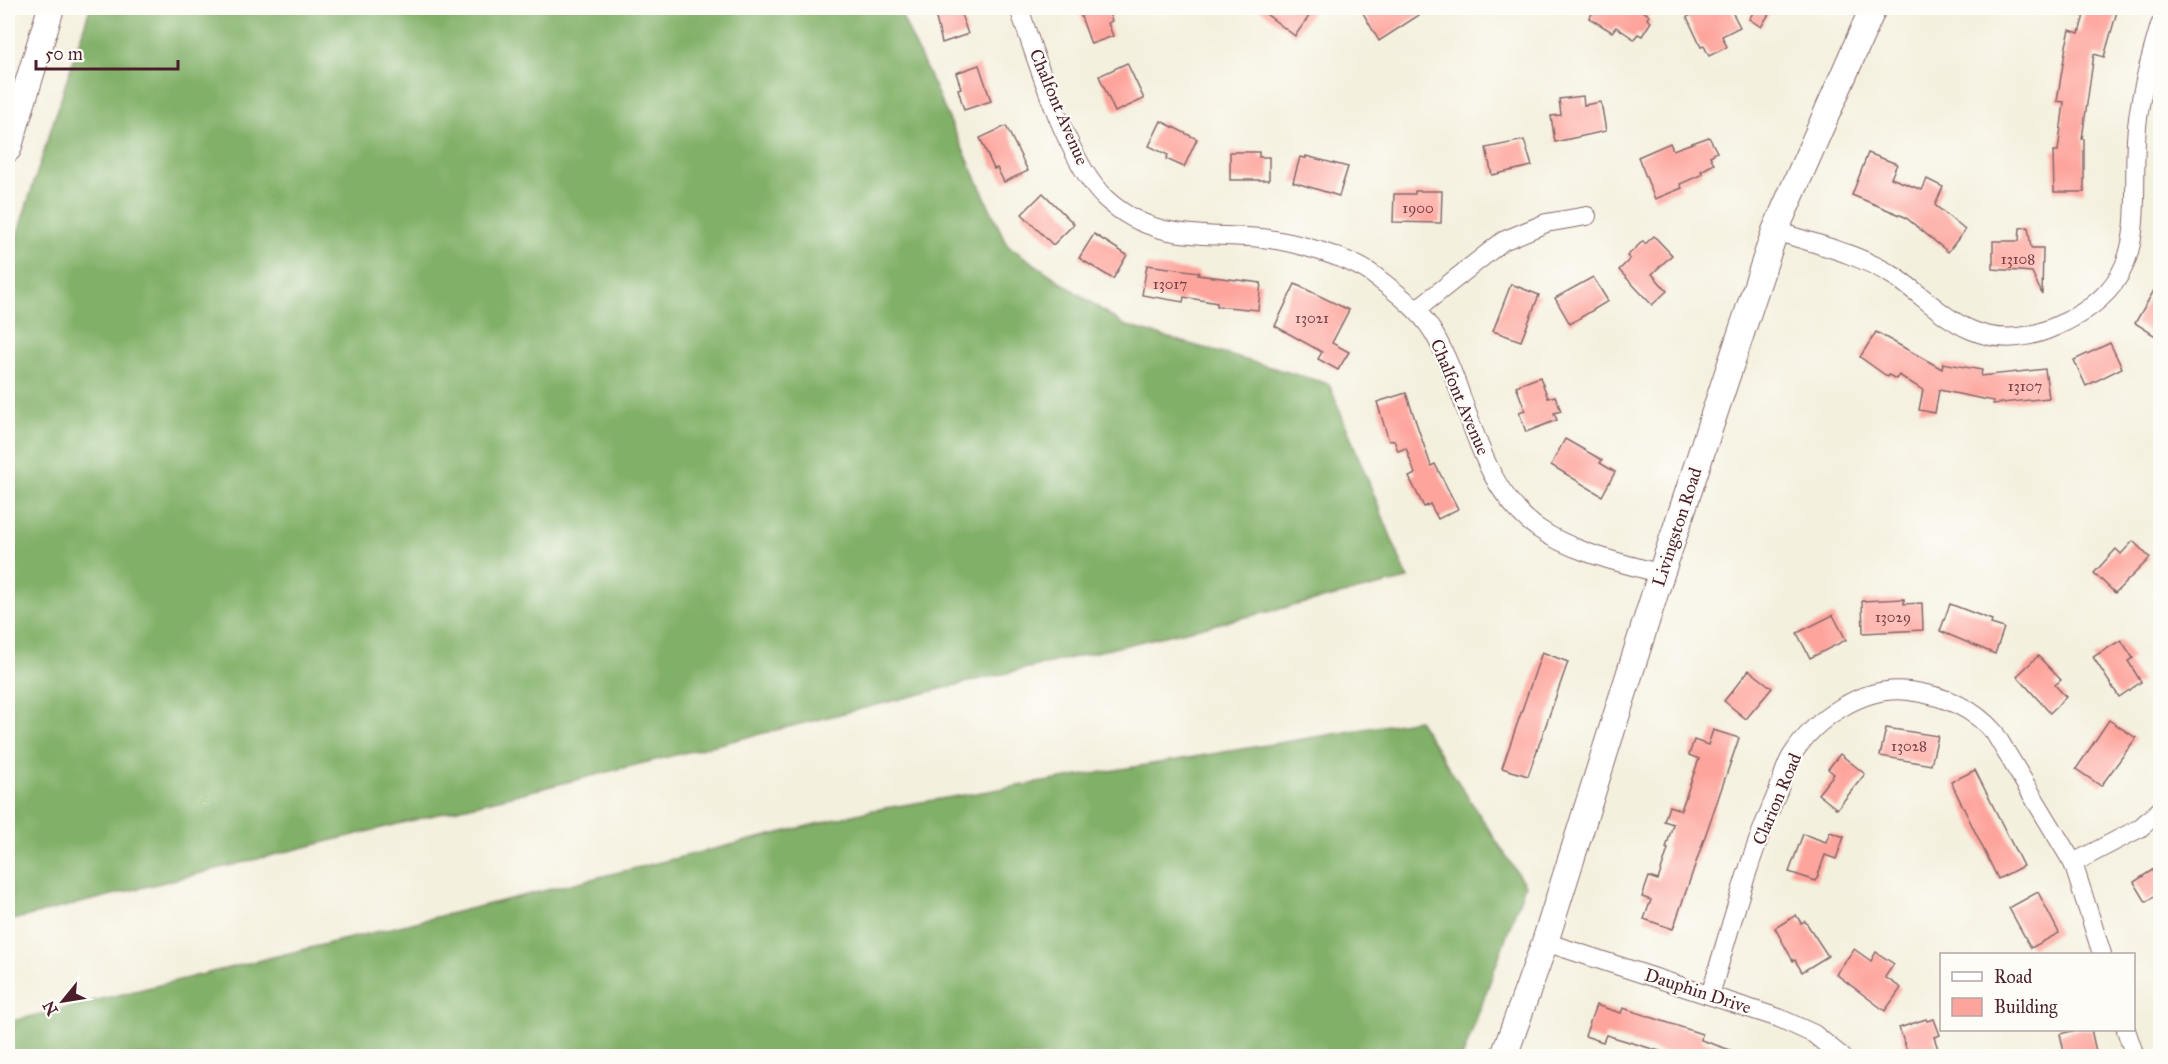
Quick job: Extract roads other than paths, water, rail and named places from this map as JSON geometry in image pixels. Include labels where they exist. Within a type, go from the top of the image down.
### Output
[{"type":"main road","points":[[8,149],[51,8]]},
{"type":"main road","name":"Livingston Road","points":[[1504,1056],[1545,942],[1661,574],[1775,231],[1874,8]]},
{"type":"street","name":"Chalfont Avenue","points":[[1019,8],[1070,141],[1090,180],[1106,199],[1142,223],[1193,237],[1263,238],[1343,259],[1373,274],[1416,310],[1433,332],[1492,474],[1516,509],[1537,528],[1565,545],[1661,574]]},
{"type":"street","points":[[1775,231],[1875,265],[1898,279],[1951,320],[1990,336],[2009,339],[2039,333],[2085,312],[2097,303],[2119,275],[2133,236],[2140,101],[2160,25]]},
{"type":"street","points":[[1416,310],[1503,241],[1546,224],[1587,216]]},
{"type":"street","name":"Clarion Road","points":[[1710,995],[1766,818],[1790,759],[1812,730],[1862,698],[1888,691],[1916,692],[1960,706],[1984,721],[2012,758],[2073,862],[2102,953]]},
{"type":"street","points":[[2073,862],[2140,828],[2160,810]]},
{"type":"street","name":"Dauphin Drive","points":[[1545,942],[1779,1018],[1814,1034],[1841,1056]]},
{"type":"street","points":[[2127,1031],[2135,1056]]}]
